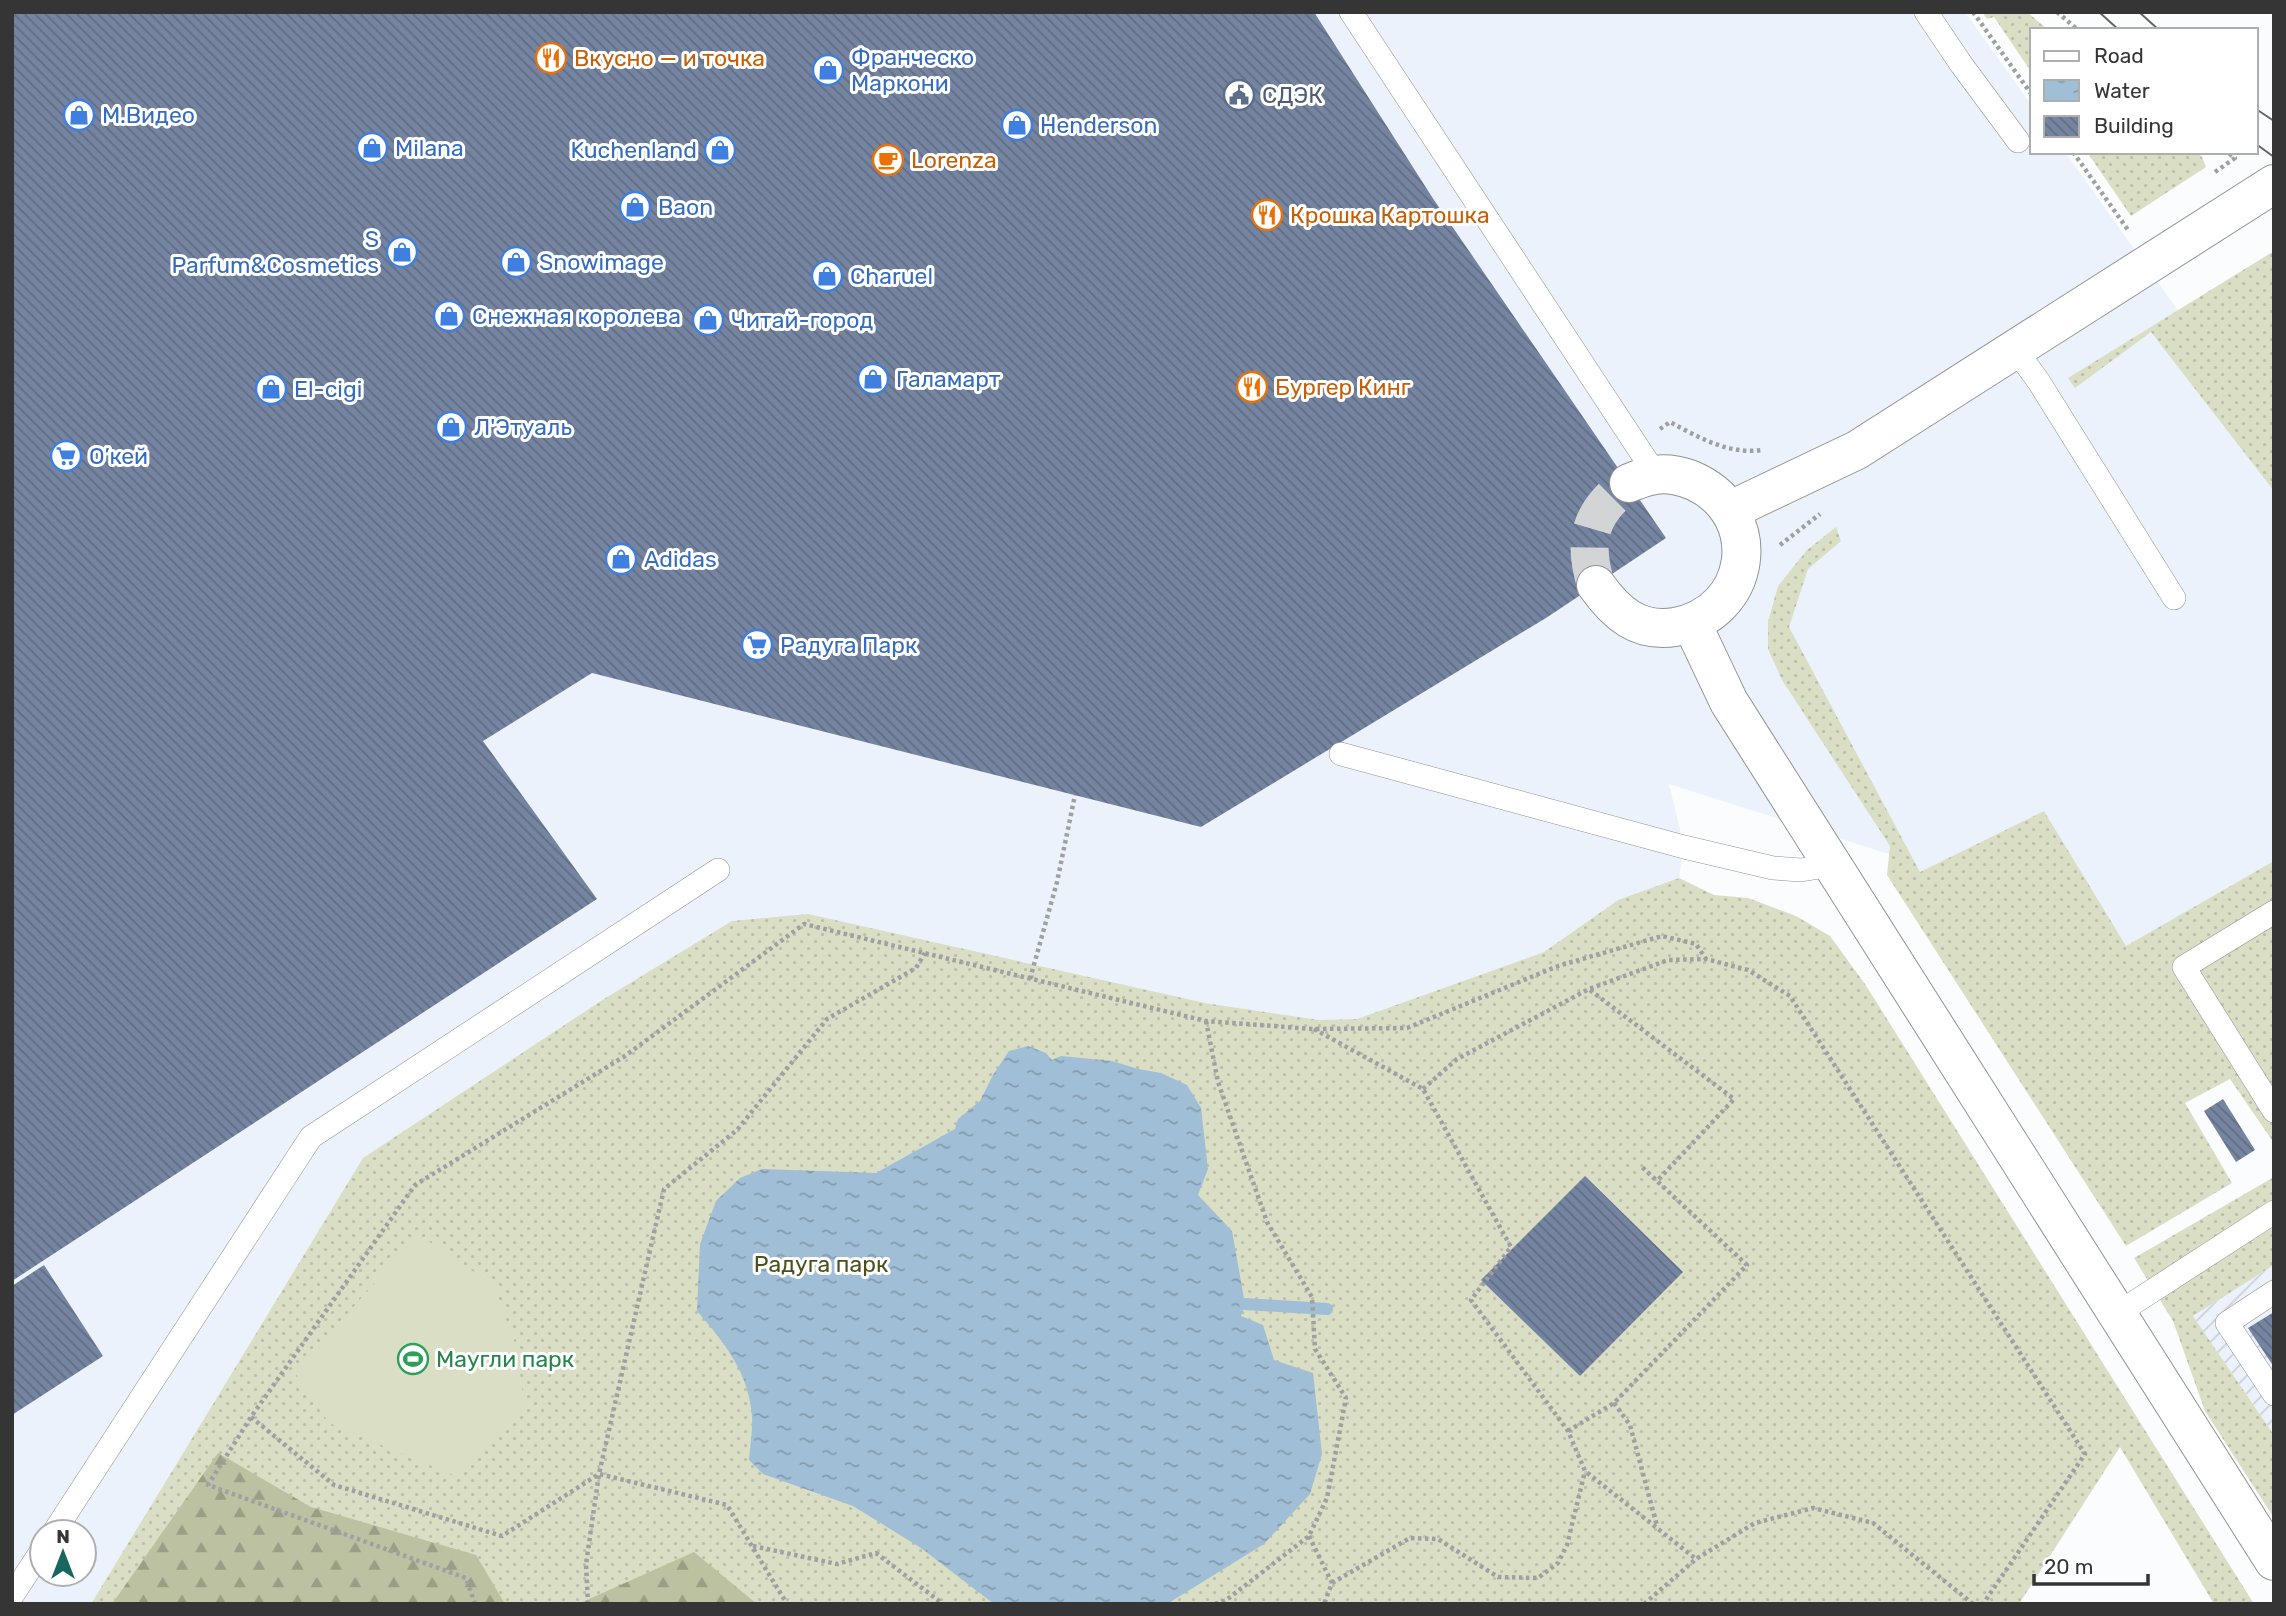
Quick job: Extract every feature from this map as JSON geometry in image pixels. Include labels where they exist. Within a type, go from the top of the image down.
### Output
[{"type":"street","points":[[1731,510],[1857,450],[2274,184]]},
{"type":"street","points":[[1596,585],[1613,608],[1636,624],[1664,629],[1692,624],[1716,610],[1733,589],[1741,563],[1741,536],[1731,510],[1711,489],[1685,477],[1642,479]]},
{"type":"street","points":[[1692,624],[1729,702],[2274,1561]]},
{"type":"lane","points":[[1351,12],[1642,479]]},
{"type":"lane","points":[[1926,12],[2018,141]]},
{"type":"lane","points":[[2015,349],[2039,382],[2174,598]]},
{"type":"lane","points":[[1341,754],[1684,847],[1773,868],[1801,870],[1832,865]]},
{"type":"lane","points":[[63,1518],[311,1137],[718,870]]},
{"type":"lane","points":[[2274,912],[2183,967],[2274,1111]]},
{"type":"lane","points":[[2118,1313],[2274,1212]]},
{"type":"lane","points":[[2274,1292],[2227,1323],[2274,1394]]},
{"type":"lane","points":[[12,1596],[28,1571]]},
{"type":"path","points":[[1973,12],[2030,92]]},
{"type":"path","points":[[2057,12],[2076,28]]},
{"type":"path","points":[[2074,154],[2128,230],[2116,237]]},
{"type":"path","points":[[2230,154],[2235,158]]},
{"type":"path","points":[[1670,422],[1706,442],[1749,452],[1772,448]]},
{"type":"path","points":[[1773,551],[1822,513]]},
{"type":"path","points":[[1030,979],[1057,882],[1075,795]]},
{"type":"path","points":[[475,1604],[466,1578],[208,1485],[251,1417],[415,1185],[625,1056],[804,924],[1206,1021],[1313,1029],[1407,1028],[1558,967],[1662,936],[1696,944],[1706,960]]},
{"type":"path","points":[[588,1604],[586,1564],[599,1474],[664,1189],[737,1130],[827,1019],[916,968],[925,953]]},
{"type":"path","points":[[1423,1089],[1457,1059],[1589,989],[1668,960],[1706,960],[1748,970],[1790,996],[2085,1454],[1983,1604]]},
{"type":"path","points":[[1589,989],[1734,1099],[1658,1180]]},
{"type":"path","points":[[1206,1021],[1218,1082],[1267,1222],[1312,1297],[1315,1349],[1346,1398],[1326,1498],[1310,1536],[1225,1601],[1214,1604]]},
{"type":"path","points":[[1313,1029],[1423,1089],[1511,1247],[1471,1300],[1568,1431],[1585,1471],[1696,1559]]},
{"type":"path","points":[[1568,1431],[1614,1403],[1747,1265],[1642,1167]]},
{"type":"path","points":[[1614,1403],[1630,1425],[1658,1528]]},
{"type":"path","points":[[251,1417],[334,1485],[502,1536],[599,1474],[727,1505],[787,1604]]},
{"type":"path","points":[[1324,1604],[1332,1583],[1410,1538],[1438,1539],[1497,1577],[1538,1578],[1558,1563],[1567,1545],[1585,1471]]},
{"type":"path","points":[[1644,1604],[1696,1559],[1755,1523],[1813,1508],[1873,1523],[1973,1604]]},
{"type":"path","points":[[1310,1536],[1332,1583]]},
{"type":"path","points":[[752,1546],[837,1564],[876,1553],[943,1604]]},
{"type":"shaded area","name":"Радуга Парк","points":[[12,12],[1965,12],[2030,103],[2030,154],[2066,154],[2274,445],[2274,878],[2013,1044],[1892,855],[1669,784],[1684,847],[1679,878],[1618,900],[1544,952],[1357,1019],[1319,1020],[1205,1003],[363,1158],[91,1604],[12,1604]]},
{"type":"shaded area","points":[[2274,1265],[2274,1435],[2193,1316]]},
{"type":"green space","points":[[1982,12],[2027,12],[2046,28],[2030,28],[2030,70],[1994,17],[1987,19]]},
{"type":"green space","points":[[2088,154],[2199,154],[2202,157],[2206,167],[2131,216]]},
{"type":"green space","points":[[2274,251],[2274,491],[2151,332],[2075,388],[2068,378]]},
{"type":"green space","points":[[1836,527],[1841,541],[1808,569],[1789,627],[1920,872],[2044,811],[2126,946],[2274,861],[2274,1143],[2230,1079],[2185,1103],[2232,1183],[2126,1246],[1887,875],[1890,846],[1782,680],[1768,649],[1768,622],[1778,586],[1807,550]]},
{"type":"green space","name":"Радуга парк","points":[[1679,878],[1714,895],[1748,898],[1796,916],[1830,936],[1865,984],[2254,1604],[2214,1604],[2120,1447],[2019,1604],[91,1604],[363,1158],[604,999],[732,921],[808,914],[1205,1003],[1319,1020],[1357,1019],[1544,952],[1618,900]]},
{"type":"green space","points":[[2274,1177],[2274,1265],[2193,1316],[2274,1435],[2274,1518],[2205,1411],[2173,1321],[2134,1258]]},
{"type":"green space","name":"Маугли парк","points":[[418,1234],[493,1285],[516,1346],[525,1408],[458,1477],[329,1423],[295,1373]]},
{"type":"green space","points":[[218,1453],[311,1507],[476,1555],[505,1604],[112,1604]]},
{"type":"green space","points":[[694,1552],[757,1604],[578,1604]]},
{"type":"water","points":[[1028,1046],[1046,1053],[1052,1060],[1061,1056],[1112,1061],[1161,1073],[1187,1085],[1201,1108],[1208,1169],[1198,1195],[1232,1231],[1245,1304],[1241,1316],[1263,1325],[1274,1360],[1313,1373],[1322,1454],[1310,1494],[1264,1544],[1167,1604],[994,1604],[921,1548],[853,1506],[763,1474],[749,1460],[752,1416],[746,1386],[734,1359],[697,1311],[700,1244],[716,1201],[740,1178],[762,1169],[876,1173],[955,1129],[958,1119],[980,1101],[1009,1051]]},
{"type":"building","name":"Радуга Парк","points":[[12,12],[1314,12],[1432,197],[1666,538],[1546,618],[1201,827],[592,673],[483,741],[597,899],[12,1281]]},
{"type":"building","points":[[2223,1099],[2255,1150],[2236,1162],[2204,1111]]},
{"type":"building","points":[[1585,1176],[1683,1272],[1580,1376],[1481,1280]]},
{"type":"building","points":[[44,1265],[103,1356],[12,1415],[12,1286]]},
{"type":"building","points":[[2274,1312],[2274,1367],[2248,1328]]},
{"type":"waterway","points":[[1245,1304],[1327,1309]]},
{"type":"tunnel","points":[[1596,585],[1590,554],[1593,528],[1605,505],[1629,483]]},
{"type":"tram line","points":[[2099,12],[2117,28]]},
{"type":"tram line","points":[[2139,12],[2157,28]]},
{"type":"tram line","points":[[2258,110],[2274,121]]},
{"type":"tram line","points":[[2258,145],[2274,157]]},
{"type":"place","name":"Вкусно — и точка","points":[[551,58]]},
{"type":"place","name":"Франческо Маркони","points":[[828,70]]},
{"type":"place","name":"СДЭК","points":[[1239,95]]},
{"type":"place","name":"М.Видео","points":[[79,115]]},
{"type":"place","name":"Henderson","points":[[1017,125]]},
{"type":"place","name":"Milana","points":[[372,148]]},
{"type":"place","name":"Kuchenland","points":[[720,150]]},
{"type":"place","name":"Lorenza","points":[[888,160]]},
{"type":"place","name":"Baon","points":[[635,207]]},
{"type":"place","name":"Крошка Картошка","points":[[1267,215]]},
{"type":"place","name":"S Parfum&Cosmetics","points":[[402,252]]},
{"type":"place","name":"Snowimage","points":[[516,262]]},
{"type":"place","name":"Charuel","points":[[827,276]]},
{"type":"place","name":"Снежная королева","points":[[449,316]]},
{"type":"place","name":"Читай-город","points":[[708,320]]},
{"type":"place","name":"Галамарт","points":[[873,379]]},
{"type":"place","name":"Бургер Кинг","points":[[1252,387]]},
{"type":"place","name":"El-cigi","points":[[271,389]]},
{"type":"place","name":"Л'Этуаль","points":[[451,427]]},
{"type":"place","name":"О’кей","points":[[66,456]]},
{"type":"place","name":"Adidas","points":[[621,559]]},
{"type":"place","name":"Радуга Парк","points":[[757,645]]},
{"type":"place","name":"Маугли парк","points":[[413,1359]]}]
